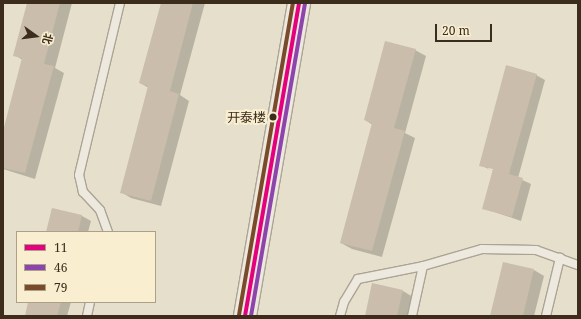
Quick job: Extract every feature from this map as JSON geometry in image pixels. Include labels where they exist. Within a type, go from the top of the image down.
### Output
[{"type":"street","points":[[245,316],[299,3]]},
{"type":"lane","points":[[108,231],[100,210],[83,192],[79,175],[120,3]]},
{"type":"lane","points":[[340,316],[344,302],[358,279],[423,266],[482,249],[536,250],[578,265]]},
{"type":"lane","points":[[546,316],[560,258]]},
{"type":"lane","points":[[412,316],[423,266]]},
{"type":"lane","points":[[87,316],[90,303]]},
{"type":"building","points":[[27,3],[60,3],[44,64],[54,66],[25,173],[3,168],[3,131],[22,58],[13,56]]},
{"type":"building","points":[[161,3],[193,3],[170,91],[179,94],[151,201],[120,193],[148,86],[139,83]]},
{"type":"building","points":[[385,41],[416,49],[394,128],[405,131],[372,251],[340,243],[372,123],[364,120]]},
{"type":"building","points":[[506,65],[537,74],[509,174],[523,178],[512,217],[482,209],[493,169],[479,166]]},
{"type":"building","points":[[52,208],[82,215],[78,231],[46,231]]},
{"type":"building","points":[[503,262],[534,269],[523,316],[490,316]]},
{"type":"building","points":[[372,283],[403,290],[397,316],[365,316]]},
{"type":"building","points":[[28,303],[61,303],[57,316],[25,316]]},
{"type":"transit line","name":"79","points":[[239,315],[293,3]]},
{"type":"transit line","name":"11","points":[[245,316],[299,3]]},
{"type":"transit line","name":"46","points":[[251,316],[305,4]]},
{"type":"place","name":"开泰楼","points":[[273,117]]}]
